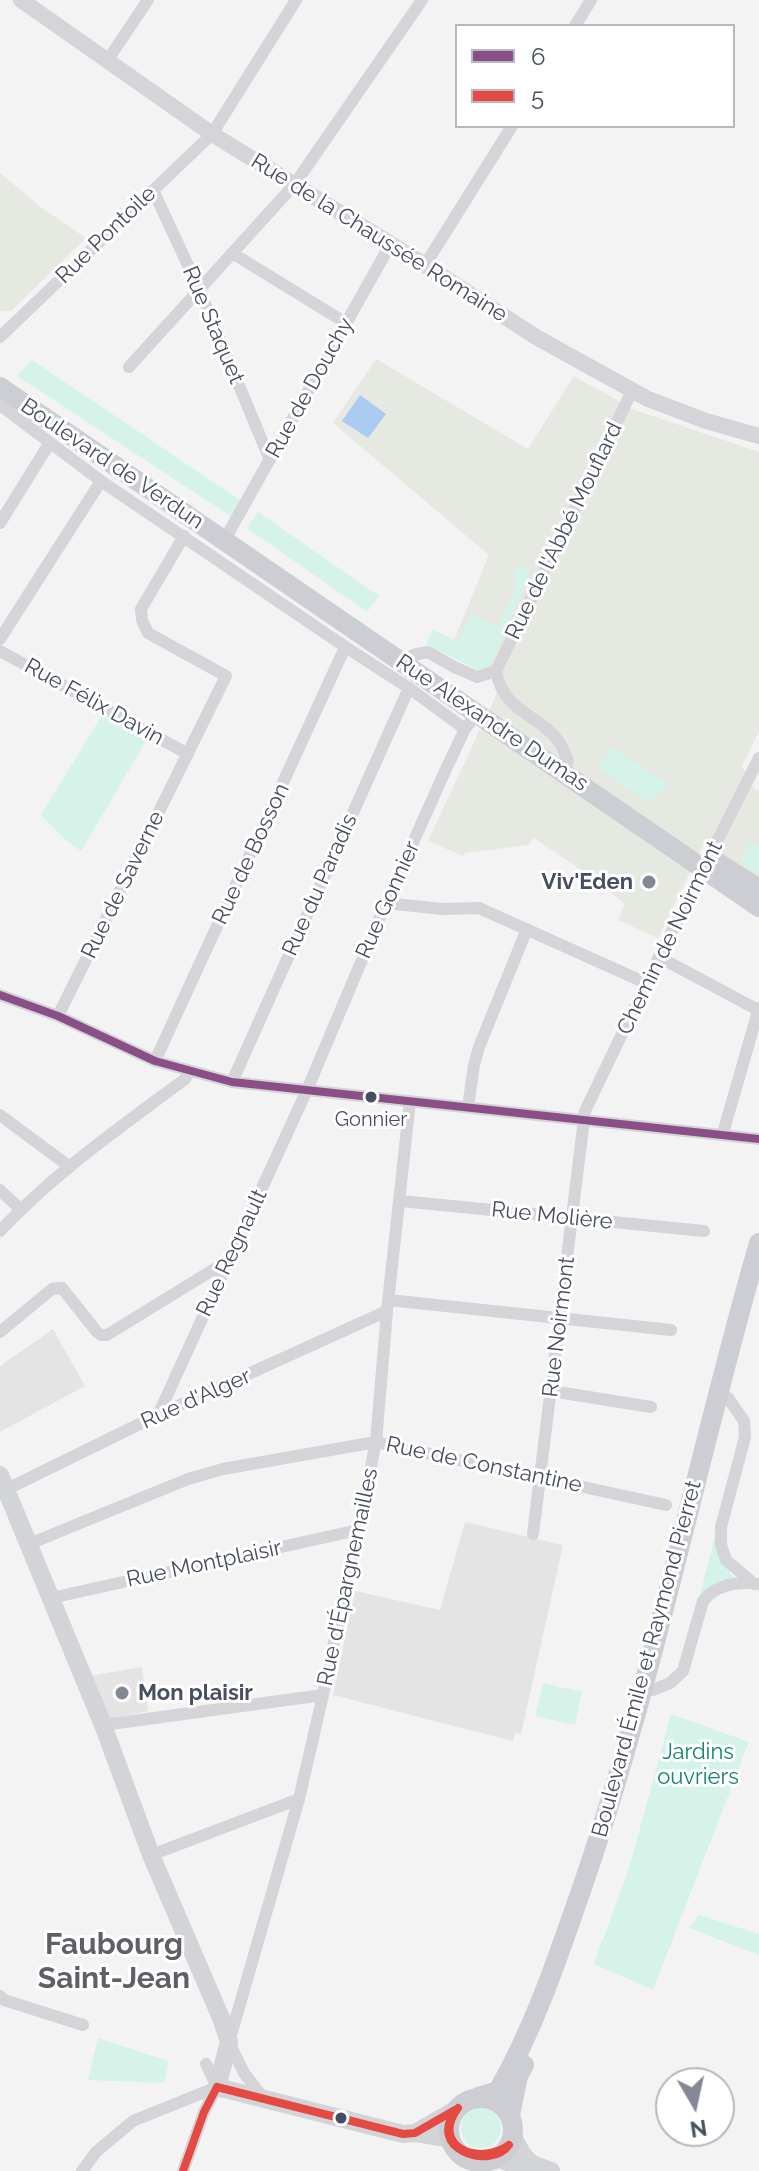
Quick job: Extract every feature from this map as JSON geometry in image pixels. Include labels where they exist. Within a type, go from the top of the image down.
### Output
[{"type":"main road","points":[[0,376],[227,536],[413,655],[568,761],[707,863],[759,889]]},
{"type":"main road","name":"Boulevard de Verdun","points":[[0,387],[227,536]]},
{"type":"main road","name":"Rue Alexandre Dumas","points":[[227,536],[471,721],[707,863],[759,907]]},
{"type":"main road","name":"Boulevard Émile et Raymond Pierret","points":[[478,2097],[498,2091],[516,2060],[562,1945],[604,1824],[644,1687],[759,1243]]},
{"type":"main road","name":"Boulevard Émile et Raymond Pierret","points":[[510,2115],[518,2076],[573,1948],[605,1860],[638,1750],[759,1285]]},
{"type":"main road","points":[[2,1485],[103,1725],[151,1855],[221,2018],[229,2042],[217,2087],[403,2134],[415,2133],[452,2144],[469,2160],[487,2164],[532,2164],[551,2171]]},
{"type":"main road","points":[[415,2133],[478,2097],[497,2101],[510,2115],[513,2137],[507,2149],[487,2164]]},
{"type":"main road","points":[[455,2110],[448,2129],[455,2171]]},
{"type":"main road","points":[[513,2137],[532,2164]]},
{"type":"street","name":"Rue de la Chaussée Romaine","points":[[21,0],[212,134],[536,337],[648,399],[706,421],[759,436]]},
{"type":"street","points":[[107,61],[148,0]]},
{"type":"street","name":"Rue Pontoile","points":[[0,337],[6,323],[212,134],[296,0]]},
{"type":"street","points":[[129,367],[294,185],[422,0]]},
{"type":"street","points":[[576,24],[591,0]]},
{"type":"street","points":[[425,265],[511,128]]},
{"type":"street","name":"Rue Staquet","points":[[153,190],[199,289],[270,460]]},
{"type":"street","name":"Rue de Douchy","points":[[227,536],[390,245]]},
{"type":"street","points":[[232,253],[346,323]]},
{"type":"street","name":"Rue de l'Abbé Mouflard","points":[[496,671],[632,391]]},
{"type":"street","name":"Rue Alexandre Dumas","points":[[0,405],[101,481],[347,648],[409,688],[471,721]]},
{"type":"street","points":[[0,523],[49,444]]},
{"type":"street","points":[[0,639],[101,481]]},
{"type":"street","name":"Rue de Saverne","points":[[58,1016],[226,676],[148,633],[142,620],[141,609],[184,536]]},
{"type":"street","name":"Rue de Bosson","points":[[155,1061],[347,648]]},
{"type":"street","name":"Rue Félix Davin","points":[[0,651],[188,754]]},
{"type":"street","points":[[413,655],[428,652],[477,677],[496,671],[502,691],[511,703],[559,742],[568,761]]},
{"type":"street","name":"Rue du Paradis","points":[[232,1082],[409,688]]},
{"type":"street","name":"Rue Gonnier","points":[[307,1090],[386,903],[471,721]]},
{"type":"street","name":"Chemin de Noirmont","points":[[584,1119],[585,1111],[646,983],[759,758]]},
{"type":"street","points":[[386,903],[442,909],[479,908],[646,983]]},
{"type":"street","points":[[468,1107],[479,1047],[527,929]]},
{"type":"street","points":[[659,957],[759,1009],[723,1133]]},
{"type":"street","points":[[2,998],[58,1016],[155,1061],[232,1082],[759,1139]]},
{"type":"street","points":[[0,1231],[20,1209],[185,1079],[190,1071]]},
{"type":"street","name":"Rue Regnault","points":[[158,1415],[307,1090]]},
{"type":"street","name":"Rue d'Épargnemailles","points":[[229,2042],[299,1799],[376,1442],[410,1101]]},
{"type":"street","points":[[0,1115],[70,1167]]},
{"type":"street","name":"Rue Noirmont","points":[[533,1534],[584,1119]]},
{"type":"street","points":[[0,1190],[20,1209]]},
{"type":"street","name":"Rue Molière","points":[[401,1201],[704,1231]]},
{"type":"street","points":[[0,1332],[57,1287],[62,1288],[97,1332],[107,1335],[229,1260]]},
{"type":"street","points":[[388,1306],[560,1318],[671,1330]]},
{"type":"street","name":"Rue d'Alger","points":[[2,1485],[388,1306]]},
{"type":"street","points":[[551,1391],[651,1407]]},
{"type":"street","points":[[728,1398],[744,1421],[745,1437],[721,1527],[721,1545],[726,1560],[756,1584]]},
{"type":"street","name":"Rue de Constantine","points":[[29,1544],[188,1479],[223,1469],[376,1442],[666,1505]]},
{"type":"street","name":"Rue Montplaisir","points":[[51,1598],[358,1530]]},
{"type":"street","points":[[653,1690],[670,1683],[683,1671],[703,1601],[711,1592],[733,1584],[756,1584]]},
{"type":"street","points":[[103,1725],[323,1695]]},
{"type":"street","points":[[151,1855],[299,1799]]},
{"type":"street","points":[[1,2000],[83,2025]]},
{"type":"street","points":[[229,2042],[244,2073],[264,2099]]},
{"type":"street","points":[[206,2064],[217,2087]]},
{"type":"street","points":[[82,2171],[96,2152],[133,2121],[217,2087]]},
{"type":"street","points":[[183,2171],[204,2112],[217,2087]]},
{"type":"shaded area","points":[[0,173],[42,208],[86,238],[11,311],[0,311]]},
{"type":"shaded area","points":[[376,359],[528,449],[574,376],[635,410],[759,452],[759,731],[742,766],[754,789],[759,790],[759,880],[704,844],[658,938],[618,920],[625,904],[596,880],[534,838],[528,845],[465,853],[463,856],[428,841],[504,678],[454,640],[489,555],[333,423]]},
{"type":"shaded area","points":[[53,1329],[85,1386],[0,1432],[0,1366]]},
{"type":"shaded area","points":[[465,1522],[563,1545],[521,1734],[515,1733],[513,1741],[333,1695],[355,1591],[440,1610]]},
{"type":"shaded area","name":"Mon plaisir","points":[[142,1667],[148,1711],[108,1719],[90,1676]]},
{"type":"green space","points":[[32,360],[240,500],[232,517],[17,376]]},
{"type":"green space","points":[[258,512],[379,596],[367,612],[247,528]]},
{"type":"green space","points":[[522,564],[530,575],[489,667],[479,671],[426,644],[433,630],[459,642],[470,615],[499,626],[518,581],[511,576]]},
{"type":"green space","points":[[104,712],[146,741],[81,851],[41,815]]},
{"type":"green space","points":[[612,747],[670,786],[647,802],[598,767]]},
{"type":"green space","points":[[754,842],[759,846],[759,874],[742,863],[747,846]]},
{"type":"green space","points":[[716,1533],[721,1560],[735,1579],[698,1602]]},
{"type":"green space","points":[[543,1683],[582,1692],[575,1725],[535,1716]]},
{"type":"green space","name":"Jardins ouvriers","points":[[671,1714],[749,1742],[653,1990],[594,1964],[630,1865]]},
{"type":"green space","points":[[699,1915],[759,1934],[759,1955],[689,1928]]},
{"type":"green space","points":[[98,2038],[169,2061],[164,2083],[88,2080]]},
{"type":"green space","points":[[481,2108],[495,2114],[501,2128],[495,2142],[481,2148],[467,2142],[461,2128],[467,2114]]},
{"type":"water","points":[[360,395],[386,414],[368,438],[342,421]]},
{"type":"transit line","name":"6","points":[[0,995],[58,1016],[155,1061],[232,1082],[759,1139]]},
{"type":"transit line","name":"5","points":[[217,2087],[403,2134],[415,2133],[455,2110]]},
{"type":"transit line","name":"5","points":[[183,2171],[204,2112],[217,2087]]},
{"type":"transit line","name":"5","points":[[458,2108],[451,2121],[450,2133],[461,2149],[484,2154],[509,2145]]},
{"type":"transit line","name":"5","points":[[458,2108],[449,2122],[449,2135],[454,2145],[476,2156],[500,2153],[509,2145]]},
{"type":"place","name":"Viv'Eden","points":[[649,882]]},
{"type":"place","name":"Gonnier","points":[[371,1097]]},
{"type":"place","name":"Mon plaisir","points":[[122,1693]]},
{"type":"district","name":"Faubourg Saint-Jean","points":[[114,1962]]}]
